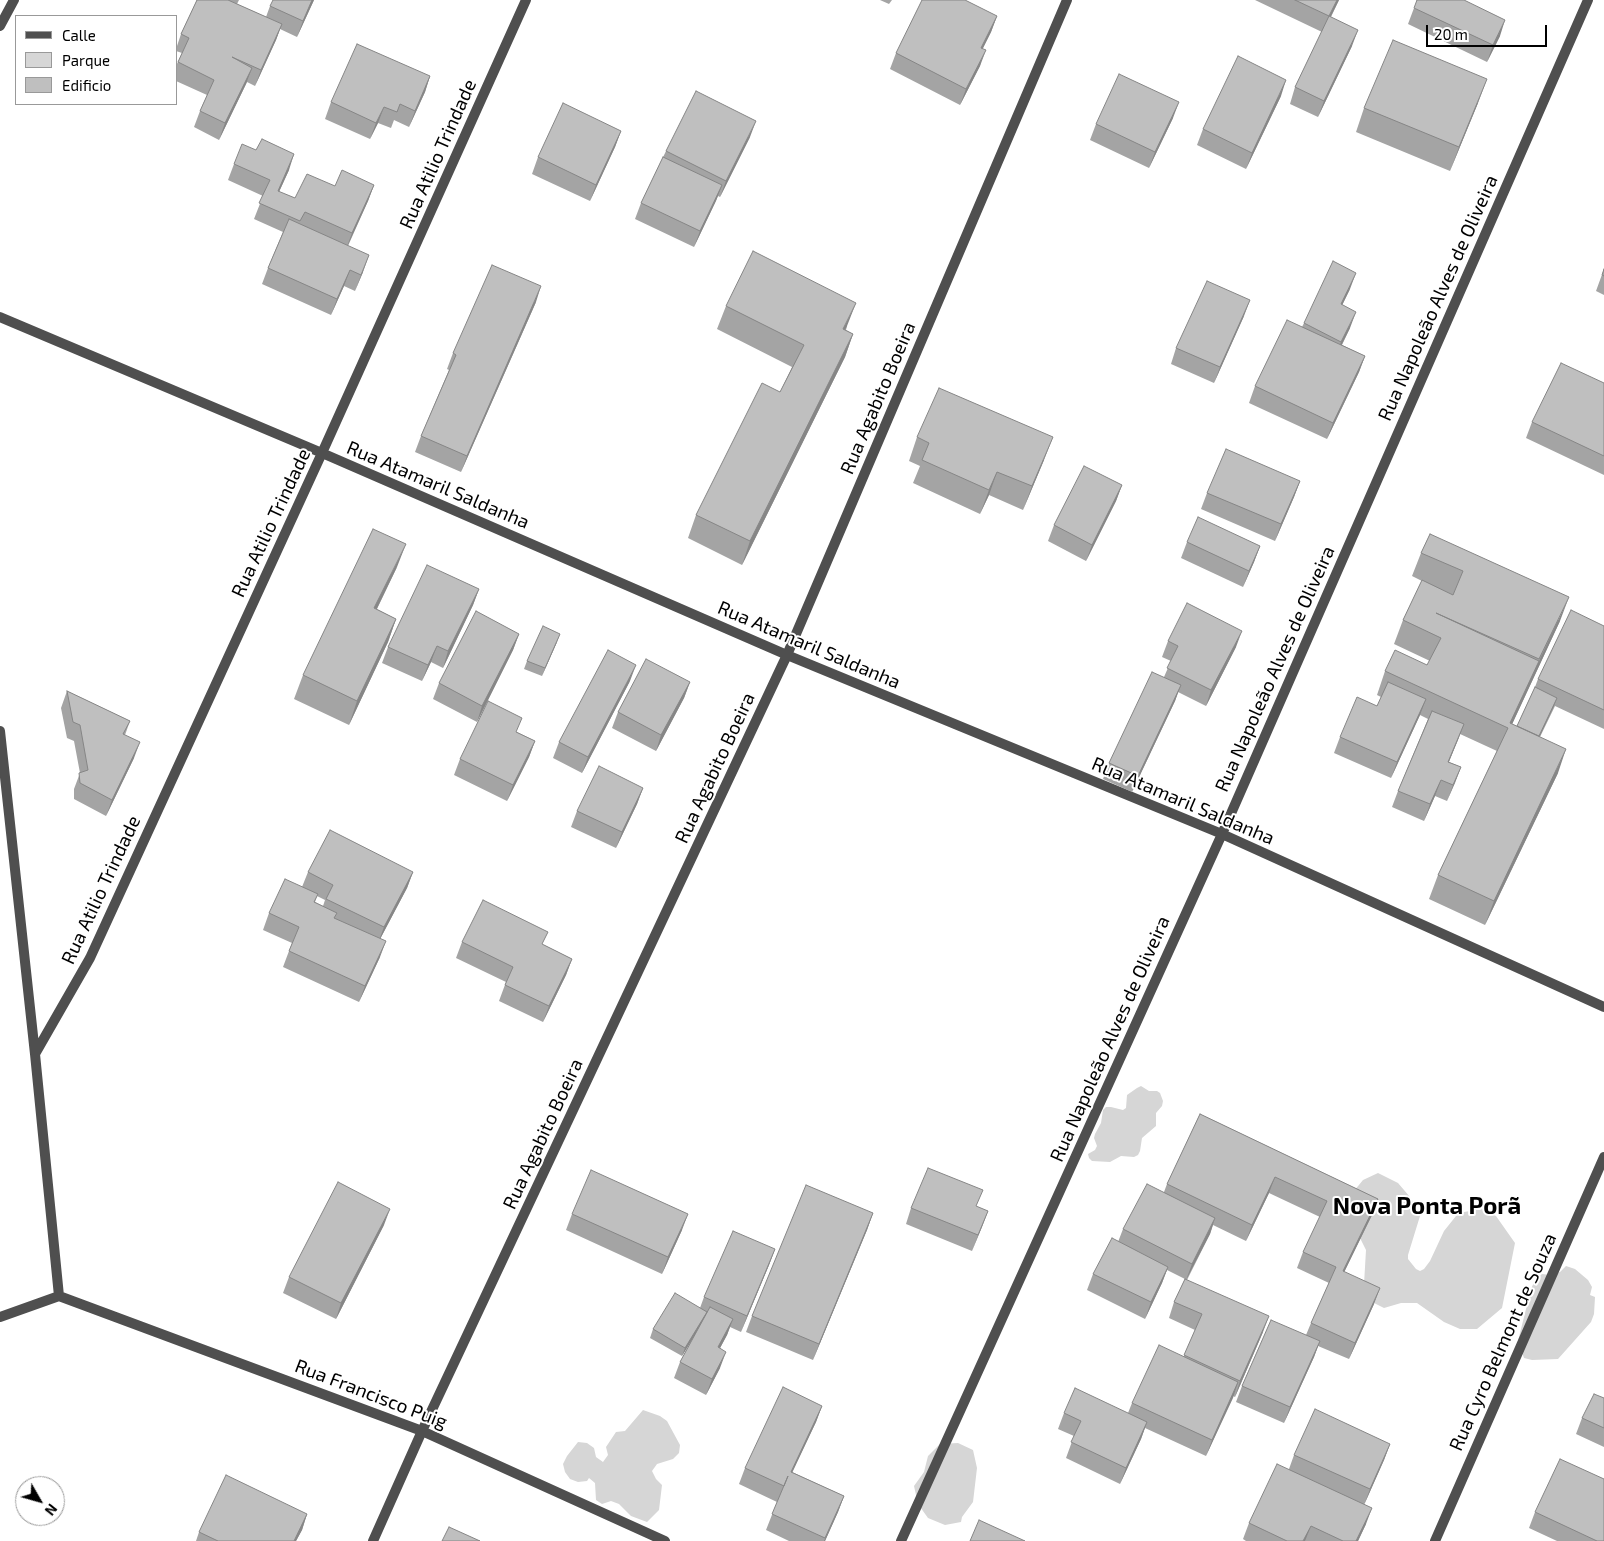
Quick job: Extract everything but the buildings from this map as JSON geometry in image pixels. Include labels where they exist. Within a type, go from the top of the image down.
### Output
[{"type":"street","points":[[0,26],[14,0]]},
{"type":"street","name":"Rua Atilio Trindade","points":[[35,1054],[90,958],[322,453],[526,0]]},
{"type":"street","name":"Rua Agabito Boeira","points":[[373,1541],[422,1431],[787,655],[1068,0]]},
{"type":"street","name":"Rua Napoleão Alves de Oliveira","points":[[901,1541],[1222,834],[1588,0]]},
{"type":"street","name":"Rua Atamaril Saldanha","points":[[0,317],[322,453],[787,655],[1222,834],[1604,1007]]},
{"type":"street","points":[[0,731],[59,1296],[0,1317]]},
{"type":"street","name":"Rua Cyro Belmont de Souza","points":[[1435,1541],[1604,1158]]},
{"type":"street","name":"Rua Francisco Puig","points":[[59,1296],[422,1431],[665,1541]]},
{"type":"green space","points":[[1141,1086],[1149,1091],[1160,1093],[1163,1101],[1162,1106],[1156,1113],[1156,1126],[1142,1138],[1138,1155],[1134,1157],[1121,1156],[1110,1162],[1092,1161],[1088,1154],[1095,1150],[1097,1146],[1094,1138],[1101,1123],[1103,1110],[1106,1107],[1111,1107],[1123,1110],[1126,1108],[1127,1095]]},
{"type":"green space","points":[[1378,1173],[1398,1183],[1410,1197],[1419,1212],[1420,1216],[1408,1255],[1408,1259],[1416,1269],[1420,1271],[1424,1269],[1430,1261],[1444,1231],[1456,1216],[1464,1212],[1482,1209],[1496,1216],[1515,1243],[1502,1308],[1477,1329],[1460,1329],[1444,1322],[1417,1303],[1401,1303],[1384,1308],[1370,1301],[1364,1284],[1366,1250],[1354,1226],[1354,1191],[1363,1180]]},
{"type":"green space","points":[[1566,1266],[1575,1269],[1588,1280],[1592,1287],[1590,1295],[1595,1297],[1594,1314],[1591,1322],[1558,1359],[1532,1360],[1524,1358],[1518,1341],[1535,1280],[1542,1274],[1551,1275],[1560,1272]]},
{"type":"green space","points":[[643,1410],[660,1416],[667,1421],[680,1445],[679,1453],[673,1459],[657,1464],[652,1471],[662,1485],[659,1510],[647,1522],[631,1516],[619,1504],[611,1501],[602,1504],[596,1500],[595,1483],[589,1478],[587,1481],[578,1482],[570,1479],[565,1472],[563,1464],[578,1442],[587,1443],[594,1448],[596,1457],[603,1462],[608,1455],[606,1447],[616,1432],[625,1431]]},
{"type":"green space","points":[[958,1443],[973,1450],[977,1468],[973,1502],[962,1517],[961,1522],[945,1525],[928,1518],[918,1504],[914,1486],[924,1472],[928,1456],[940,1444]]},
{"type":"district","name":"Nova Ponta Porã","points":[[1427,1206]]}]
